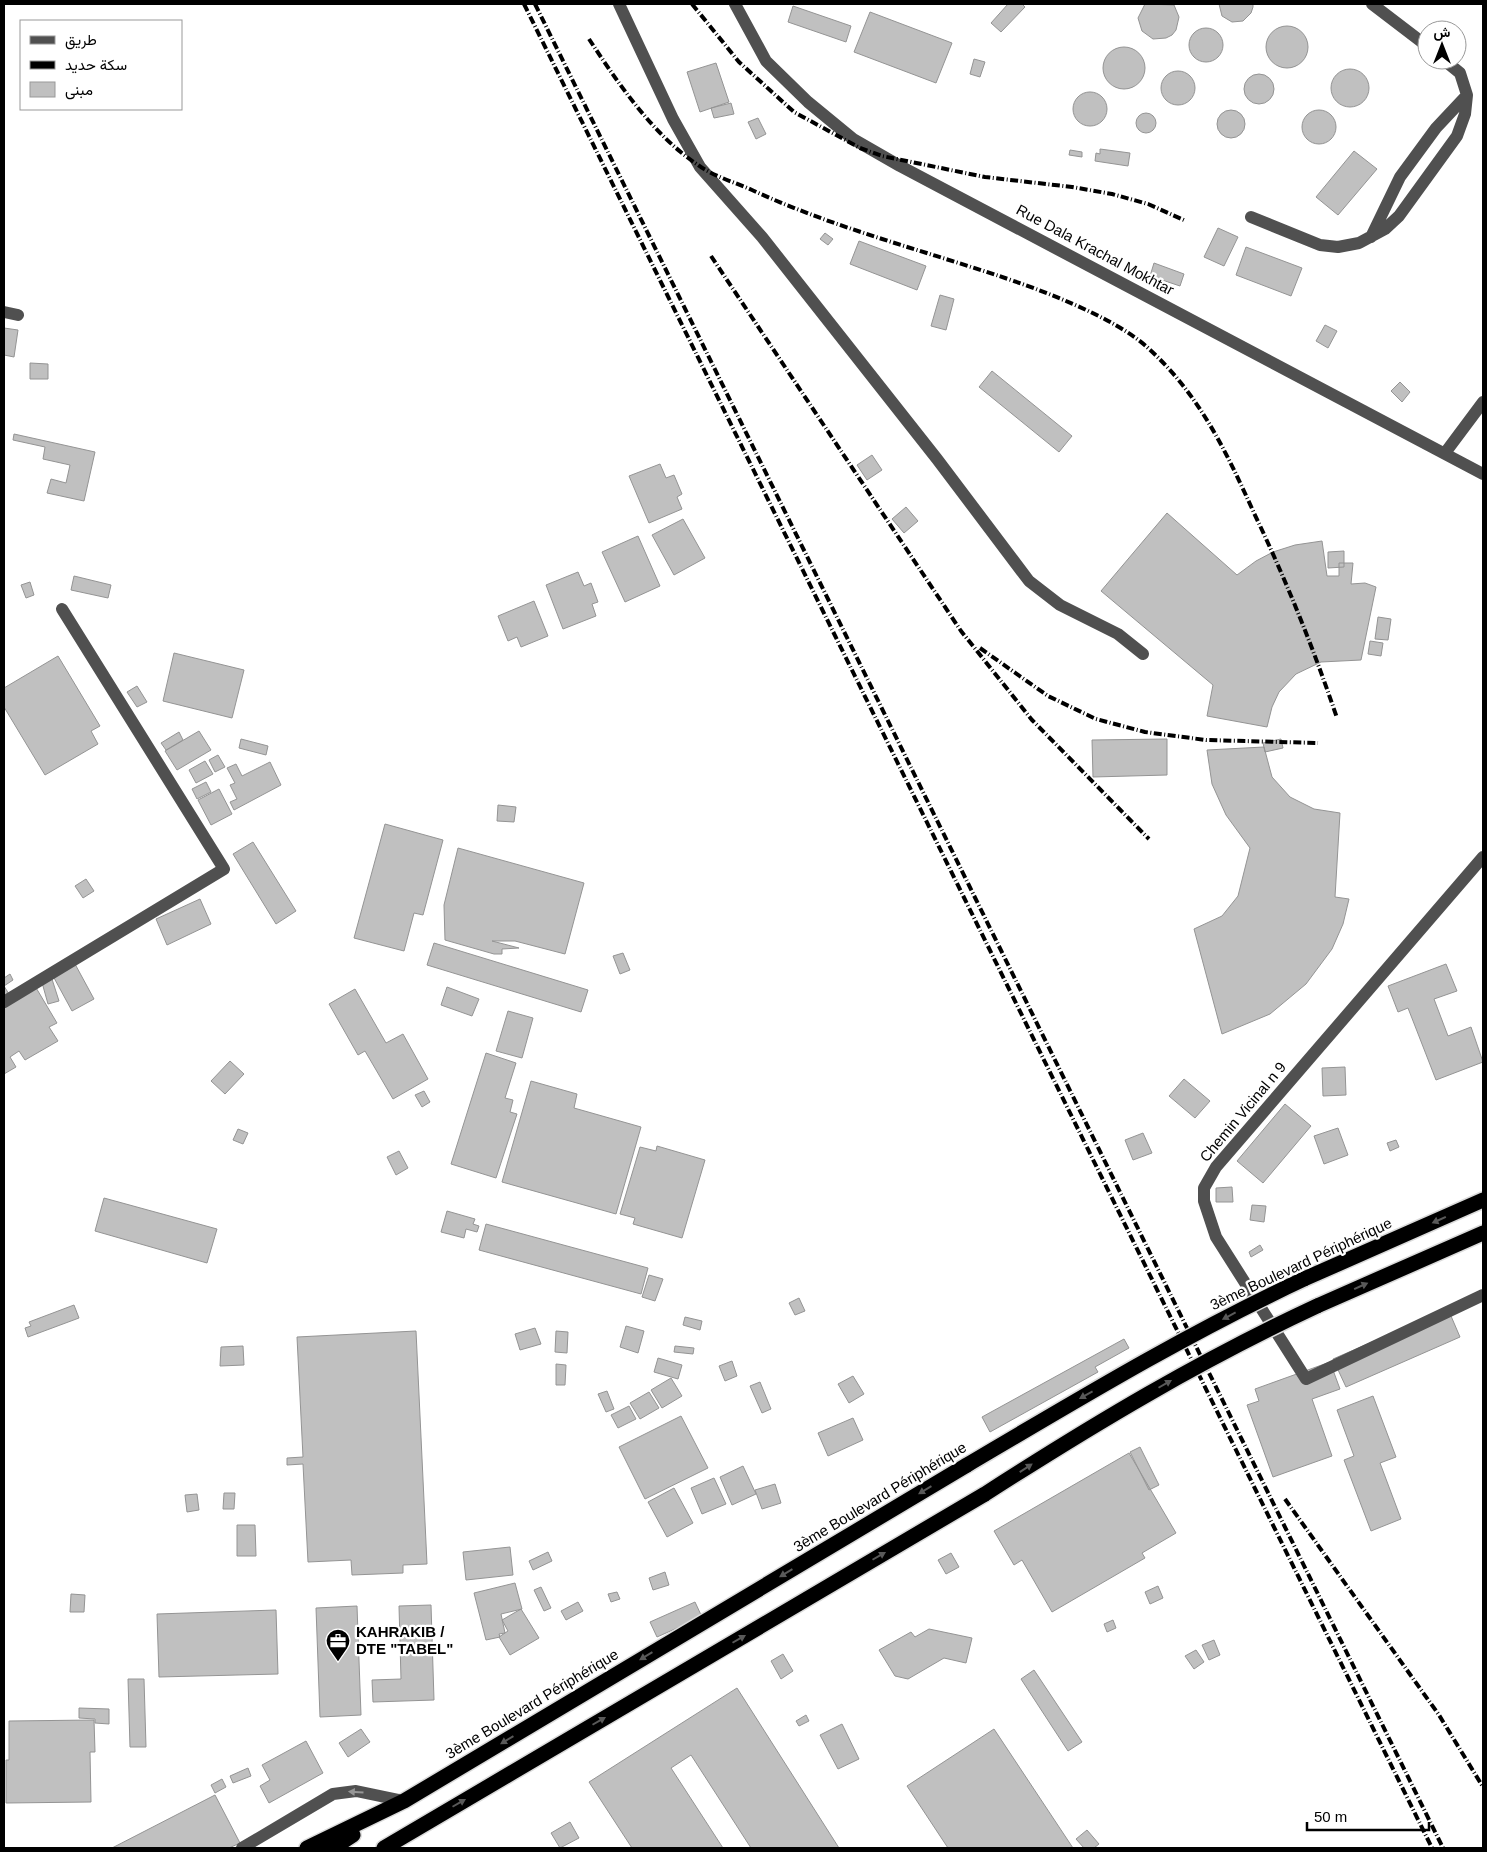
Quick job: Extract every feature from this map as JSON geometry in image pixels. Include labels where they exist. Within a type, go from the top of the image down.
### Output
[{"type":"highway","name":"3ème Boulevard Périphérique","points":[[307,1848],[404,1801],[1070,1404],[1190,1338],[1304,1279],[1483,1200]]},
{"type":"highway","points":[[384,1848],[985,1494],[1100,1421],[1188,1370],[1245,1340],[1317,1306],[1483,1233]]},
{"type":"highway","points":[[333,1848],[404,1801]]},
{"type":"highway","points":[[388,1848],[417,1828]]},
{"type":"street","points":[[619,4],[673,119],[700,167],[762,237],[937,459],[1029,580],[1060,605],[1118,634],[1143,654]]},
{"type":"street","name":"Rue Dala Krachal Mokhtar","points":[[735,4],[766,61],[808,102],[853,139],[900,166],[1483,474]]},
{"type":"street","points":[[1372,4],[1417,38]]},
{"type":"street","points":[[1252,217],[1320,245],[1338,247],[1359,244],[1385,229],[1399,216],[1457,136],[1465,114],[1467,95],[1460,73],[1456,70]]},
{"type":"street","points":[[1371,237],[1400,177],[1436,128],[1467,95]]},
{"type":"street","points":[[4,312],[18,316]]},
{"type":"street","points":[[1445,453],[1483,402]]},
{"type":"street","points":[[4,1002],[224,869],[62,609]]},
{"type":"street","name":"Chemin Vicinal n 9","points":[[1483,857],[1216,1167],[1204,1188],[1204,1201],[1216,1237],[1306,1379],[1483,1295]]},
{"type":"street","points":[[242,1848],[333,1794],[356,1791],[404,1801]]},
{"type":"building","points":[[1008,4],[1022,4],[1025,7],[1001,32],[991,23]]},
{"type":"building","points":[[1145,4],[1174,5],[1179,17],[1176,30],[1172,35],[1166,38],[1153,39],[1142,31],[1138,18]]},
{"type":"building","points":[[1219,4],[1253,4],[1253,7],[1251,13],[1243,21],[1232,22],[1222,16]]},
{"type":"building","points":[[793,6],[851,26],[846,42],[788,22]]},
{"type":"building","points":[[870,12],[952,43],[936,83],[854,52]]},
{"type":"building","points":[[1283,26],[1291,26],[1302,32],[1308,47],[1302,62],[1291,68],[1283,68],[1272,62],[1266,51],[1266,43],[1272,32]]},
{"type":"building","points":[[1206,28],[1213,29],[1218,33],[1222,38],[1222,52],[1218,57],[1213,61],[1206,62],[1199,61],[1194,57],[1190,52],[1189,45],[1190,38],[1194,33],[1199,29]]},
{"type":"building","points":[[1124,47],[1139,53],[1145,68],[1139,83],[1124,89],[1109,83],[1103,68],[1109,53]]},
{"type":"building","points":[[974,59],[985,62],[980,77],[970,74]]},
{"type":"building","points":[[716,63],[729,102],[700,112],[687,72]]},
{"type":"building","points":[[1350,69],[1357,70],[1363,75],[1368,81],[1368,95],[1363,101],[1357,106],[1350,107],[1343,106],[1337,101],[1332,95],[1331,88],[1332,81],[1337,75],[1343,70]]},
{"type":"building","points":[[1178,71],[1185,72],[1190,76],[1194,81],[1194,95],[1190,100],[1185,104],[1178,105],[1171,104],[1166,100],[1162,95],[1161,88],[1162,81],[1166,76],[1171,72]]},
{"type":"building","points":[[1259,74],[1270,78],[1274,89],[1270,100],[1259,104],[1248,100],[1244,89],[1248,78]]},
{"type":"building","points":[[1090,92],[1102,97],[1107,109],[1102,121],[1090,126],[1078,121],[1073,109],[1078,97]]},
{"type":"building","points":[[731,103],[734,114],[714,118],[711,108]]},
{"type":"building","points":[[1231,110],[1241,114],[1245,124],[1241,134],[1231,138],[1221,134],[1217,124],[1221,114]]},
{"type":"building","points":[[1319,110],[1331,115],[1336,127],[1331,139],[1319,144],[1307,139],[1302,127],[1307,115]]},
{"type":"building","points":[[1146,113],[1153,116],[1156,123],[1153,130],[1146,133],[1139,130],[1136,123],[1139,116]]},
{"type":"building","points":[[758,118],[766,134],[756,139],[748,122]]},
{"type":"building","points":[[1100,149],[1130,153],[1128,166],[1095,161],[1096,153],[1100,154]]},
{"type":"building","points":[[1070,150],[1082,152],[1082,157],[1069,155]]},
{"type":"building","points":[[1354,151],[1377,169],[1338,215],[1316,197]]},
{"type":"building","points":[[1218,228],[1238,237],[1224,266],[1204,257]]},
{"type":"building","points":[[825,233],[833,239],[828,245],[820,239]]},
{"type":"building","points":[[859,241],[926,266],[917,290],[850,264]]},
{"type":"building","points":[[1246,247],[1302,268],[1291,296],[1236,275]]},
{"type":"building","points":[[1154,263],[1184,274],[1180,286],[1150,276]]},
{"type":"building","points":[[940,295],[954,299],[946,330],[931,326]]},
{"type":"building","points":[[1325,325],[1337,331],[1328,348],[1316,341]]},
{"type":"building","points":[[4,328],[18,330],[14,357],[4,355]]},
{"type":"building","points":[[30,363],[48,364],[48,379],[30,379]]},
{"type":"building","points":[[992,371],[1072,436],[1059,452],[979,387]]},
{"type":"building","points":[[1400,382],[1410,392],[1402,402],[1391,391]]},
{"type":"building","points":[[14,434],[95,452],[84,501],[47,493],[51,479],[66,483],[70,465],[43,459],[45,447],[13,440]]},
{"type":"building","points":[[872,455],[882,470],[867,480],[857,465]]},
{"type":"building","points":[[660,464],[666,478],[674,475],[682,494],[677,497],[682,509],[649,523],[629,476]]},
{"type":"building","points":[[906,507],[918,521],[904,533],[892,519]]},
{"type":"building","points":[[1167,513],[1237,575],[1256,561],[1273,552],[1295,545],[1322,541],[1327,576],[1339,576],[1339,563],[1353,563],[1351,584],[1365,583],[1376,587],[1361,660],[1321,662],[1296,674],[1279,692],[1272,707],[1267,727],[1207,716],[1213,685],[1101,591]]},
{"type":"building","points":[[683,519],[705,558],[674,575],[652,535]]},
{"type":"building","points":[[638,536],[660,586],[625,602],[602,552]]},
{"type":"building","points":[[1344,551],[1344,567],[1328,568],[1328,552]]},
{"type":"building","points":[[578,572],[584,586],[591,583],[598,602],[592,604],[596,616],[563,629],[546,585]]},
{"type":"building","points":[[74,576],[111,585],[108,598],[71,590]]},
{"type":"building","points":[[30,582],[34,595],[26,598],[21,585]]},
{"type":"building","points":[[534,601],[548,636],[521,647],[517,637],[508,641],[498,616]]},
{"type":"building","points":[[1378,617],[1391,619],[1388,640],[1375,639]]},
{"type":"building","points":[[1370,641],[1383,643],[1381,656],[1368,654]]},
{"type":"building","points":[[174,653],[244,670],[232,718],[163,701]]},
{"type":"building","points":[[58,656],[100,726],[91,731],[98,744],[45,775],[4,707],[4,688]]},
{"type":"building","points":[[137,686],[147,702],[137,707],[127,692]]},
{"type":"building","points":[[199,731],[211,750],[177,770],[165,751]]},
{"type":"building","points":[[179,732],[183,740],[166,750],[161,743]]},
{"type":"building","points":[[241,739],[268,746],[266,755],[239,748]]},
{"type":"building","points":[[1167,739],[1167,775],[1093,777],[1092,740]]},
{"type":"building","points":[[1281,739],[1283,748],[1265,752],[1263,743]]},
{"type":"building","points":[[1264,747],[1272,777],[1290,797],[1314,809],[1340,813],[1335,897],[1349,899],[1343,924],[1332,949],[1306,984],[1270,1014],[1222,1034],[1194,929],[1222,916],[1238,896],[1250,848],[1226,815],[1212,784],[1207,750]]},
{"type":"building","points":[[218,755],[225,767],[215,772],[209,760]]},
{"type":"building","points":[[205,761],[213,774],[196,783],[189,770]]},
{"type":"building","points":[[270,762],[281,785],[234,810],[230,802],[237,799],[230,785],[235,783],[227,768],[236,764],[242,776]]},
{"type":"building","points":[[206,782],[211,792],[197,799],[192,789]]},
{"type":"building","points":[[219,789],[232,814],[211,825],[198,800]]},
{"type":"building","points":[[498,805],[516,807],[514,822],[497,821]]},
{"type":"building","points":[[385,824],[443,840],[423,915],[414,913],[404,951],[354,938]]},
{"type":"building","points":[[253,842],[296,911],[276,924],[233,854]]},
{"type":"building","points":[[458,848],[584,883],[565,954],[515,941],[492,941],[519,948],[502,949],[502,954],[494,954],[445,940],[444,905]]},
{"type":"building","points":[[86,879],[94,891],[83,898],[75,886]]},
{"type":"building","points":[[200,899],[211,924],[167,945],[156,919]]},
{"type":"building","points":[[434,943],[588,990],[581,1012],[427,965]]},
{"type":"building","points":[[623,953],[630,970],[620,974],[613,956]]},
{"type":"building","points":[[75,964],[94,999],[72,1011],[53,976]]},
{"type":"building","points":[[1446,964],[1457,991],[1434,999],[1448,1036],[1471,1027],[1483,1062],[1436,1080],[1408,1008],[1398,1012],[1388,986]]},
{"type":"building","points":[[10,974],[13,980],[4,986],[4,978]]},
{"type":"building","points":[[51,976],[59,1001],[48,1004],[41,979]]},
{"type":"building","points":[[4,986],[12,999],[35,986],[57,1023],[49,1027],[58,1041],[25,1060],[19,1051],[10,1057],[16,1067],[4,1074]]},
{"type":"building","points":[[447,987],[479,999],[472,1016],[441,1005]]},
{"type":"building","points":[[355,989],[386,1043],[403,1034],[428,1079],[393,1099],[365,1051],[358,1055],[329,1004]]},
{"type":"building","points":[[508,1011],[533,1018],[522,1058],[496,1051]]},
{"type":"building","points":[[486,1053],[516,1063],[505,1098],[513,1100],[510,1112],[517,1114],[496,1178],[451,1164]]},
{"type":"building","points":[[230,1061],[244,1074],[225,1094],[211,1081]]},
{"type":"building","points":[[1345,1067],[1346,1095],[1323,1096],[1322,1068]]},
{"type":"building","points":[[1184,1079],[1210,1101],[1195,1118],[1169,1096]]},
{"type":"building","points":[[531,1081],[577,1094],[574,1108],[641,1127],[616,1214],[502,1182]]},
{"type":"building","points":[[424,1091],[430,1102],[422,1107],[415,1095]]},
{"type":"building","points":[[1285,1104],[1311,1126],[1263,1183],[1237,1161]]},
{"type":"building","points":[[1338,1128],[1348,1155],[1324,1164],[1314,1136]]},
{"type":"building","points":[[238,1129],[248,1133],[243,1144],[233,1140]]},
{"type":"building","points":[[1143,1133],[1152,1153],[1133,1160],[1125,1140]]},
{"type":"building","points":[[1396,1140],[1399,1147],[1390,1151],[1387,1143]]},
{"type":"building","points":[[657,1146],[705,1160],[682,1238],[633,1224],[635,1218],[620,1214],[640,1147],[656,1151]]},
{"type":"building","points":[[399,1151],[408,1168],[396,1175],[387,1157]]},
{"type":"building","points":[[1232,1187],[1233,1202],[1216,1202],[1216,1188]]},
{"type":"building","points":[[104,1198],[217,1229],[207,1263],[95,1231]]},
{"type":"building","points":[[1252,1205],[1266,1206],[1264,1222],[1250,1220]]},
{"type":"building","points":[[447,1211],[475,1219],[473,1224],[479,1226],[477,1232],[466,1229],[464,1238],[441,1232]]},
{"type":"building","points":[[486,1224],[648,1268],[641,1294],[479,1250]]},
{"type":"building","points":[[1260,1245],[1263,1250],[1251,1257],[1249,1252]]},
{"type":"building","points":[[649,1275],[663,1279],[655,1301],[642,1297]]},
{"type":"building","points":[[799,1298],[805,1311],[795,1315],[789,1303]]},
{"type":"building","points":[[74,1305],[79,1318],[28,1337],[25,1328],[31,1326],[29,1322]]},
{"type":"building","points":[[1448,1309],[1460,1337],[1346,1387],[1333,1359]]},
{"type":"building","points":[[685,1317],[702,1321],[700,1330],[683,1325]]},
{"type":"building","points":[[626,1326],[644,1331],[638,1353],[620,1347]]},
{"type":"building","points":[[535,1328],[541,1344],[520,1350],[515,1334]]},
{"type":"building","points":[[416,1331],[427,1564],[403,1565],[403,1573],[352,1575],[351,1560],[308,1562],[303,1464],[287,1465],[287,1458],[303,1457],[297,1337]]},
{"type":"building","points":[[556,1331],[568,1332],[567,1353],[555,1352]]},
{"type":"building","points":[[1124,1339],[1129,1348],[1095,1367],[1098,1372],[990,1432],[982,1417]]},
{"type":"building","points":[[243,1346],[244,1365],[220,1366],[221,1347]]},
{"type":"building","points":[[675,1346],[694,1348],[693,1354],[674,1352]]},
{"type":"building","points":[[658,1358],[682,1365],[678,1379],[654,1372]]},
{"type":"building","points":[[732,1361],[737,1376],[725,1381],[719,1366]]},
{"type":"building","points":[[1330,1362],[1340,1389],[1312,1399],[1332,1456],[1273,1477],[1247,1405],[1259,1401],[1255,1389]]},
{"type":"building","points":[[556,1364],[566,1365],[565,1385],[556,1385]]},
{"type":"building","points":[[853,1376],[864,1394],[849,1403],[838,1384]]},
{"type":"building","points":[[671,1378],[682,1396],[662,1408],[651,1390]]},
{"type":"building","points":[[760,1382],[771,1409],[762,1413],[750,1386]]},
{"type":"building","points":[[607,1391],[614,1409],[606,1412],[598,1394]]},
{"type":"building","points":[[649,1392],[659,1408],[640,1419],[630,1403]]},
{"type":"building","points":[[1373,1396],[1396,1457],[1380,1463],[1401,1519],[1371,1531],[1344,1460],[1354,1456],[1337,1410]]},
{"type":"building","points":[[629,1406],[636,1419],[618,1428],[611,1415]]},
{"type":"building","points":[[681,1416],[708,1468],[645,1499],[619,1447]]},
{"type":"building","points":[[853,1418],[863,1440],[828,1456],[818,1433]]},
{"type":"building","points":[[1140,1447],[1159,1485],[1149,1490],[1130,1452]]},
{"type":"building","points":[[1129,1453],[1176,1533],[1142,1553],[1145,1558],[1052,1612],[1022,1560],[1014,1565],[994,1531]]},
{"type":"building","points":[[743,1466],[756,1494],[732,1505],[720,1477]]},
{"type":"building","points":[[714,1478],[726,1504],[702,1514],[691,1488]]},
{"type":"building","points":[[775,1484],[781,1503],[762,1509],[755,1490]]},
{"type":"building","points":[[674,1488],[693,1523],[667,1537],[648,1502]]},
{"type":"building","points":[[224,1493],[235,1493],[234,1509],[223,1509]]},
{"type":"building","points":[[197,1494],[199,1510],[187,1512],[185,1495]]},
{"type":"building","points":[[237,1525],[255,1525],[256,1556],[237,1556]]},
{"type":"building","points":[[510,1547],[513,1575],[466,1580],[463,1552]]},
{"type":"building","points":[[548,1552],[552,1561],[533,1570],[529,1561]]},
{"type":"building","points":[[951,1553],[959,1567],[946,1574],[938,1560]]},
{"type":"building","points":[[665,1572],[669,1585],[653,1590],[649,1578]]},
{"type":"building","points":[[515,1583],[522,1609],[501,1614],[505,1633],[499,1634],[500,1637],[486,1640],[474,1593]]},
{"type":"building","points":[[1158,1586],[1163,1598],[1150,1604],[1145,1592]]},
{"type":"building","points":[[541,1587],[551,1608],[544,1611],[534,1590]]},
{"type":"building","points":[[617,1592],[620,1599],[611,1602],[608,1594]]},
{"type":"building","points":[[71,1594],[85,1595],[84,1612],[70,1612]]},
{"type":"building","points":[[578,1602],[583,1611],[566,1620],[561,1611]]},
{"type":"building","points":[[695,1602],[702,1617],[657,1637],[650,1622]]},
{"type":"building","points":[[431,1605],[434,1700],[373,1702],[372,1680],[401,1679],[399,1606]]},
{"type":"building","name":"KAHRAKIB / DTE \"TABEL\"","points":[[357,1606],[361,1715],[320,1717],[316,1608]]},
{"type":"building","points":[[521,1609],[539,1638],[510,1655],[499,1637],[508,1631],[502,1620]]},
{"type":"building","points":[[276,1610],[278,1674],[159,1677],[157,1614]]},
{"type":"building","points":[[1113,1620],[1116,1628],[1107,1632],[1104,1624]]},
{"type":"building","points":[[929,1629],[972,1638],[966,1663],[944,1658],[908,1679],[895,1676],[879,1650],[911,1632],[915,1637]]},
{"type":"building","points":[[1214,1640],[1220,1655],[1209,1660],[1202,1645]]},
{"type":"building","points":[[1196,1650],[1204,1662],[1194,1669],[1185,1656]]},
{"type":"building","points":[[783,1654],[793,1671],[781,1679],[771,1661]]},
{"type":"building","points":[[1034,1670],[1082,1742],[1068,1751],[1021,1679]]},
{"type":"building","points":[[128,1679],[144,1679],[146,1747],[130,1747]]},
{"type":"building","points":[[737,1688],[839,1848],[751,1848],[691,1755],[671,1768],[723,1848],[632,1848],[589,1782]]},
{"type":"building","points":[[79,1708],[109,1709],[109,1724],[95,1723],[95,1719],[79,1718]]},
{"type":"building","points":[[806,1715],[809,1721],[799,1726],[796,1721]]},
{"type":"building","points":[[94,1720],[95,1752],[90,1752],[91,1802],[6,1803],[6,1760],[9,1760],[9,1721]]},
{"type":"building","points":[[842,1724],[859,1759],[838,1769],[820,1735]]},
{"type":"building","points":[[361,1729],[370,1742],[348,1757],[339,1743]]},
{"type":"building","points":[[994,1729],[1073,1848],[948,1848],[907,1786]]},
{"type":"building","points":[[306,1741],[323,1773],[269,1803],[260,1786],[270,1780],[262,1765]]},
{"type":"building","points":[[248,1768],[251,1776],[233,1783],[230,1776]]},
{"type":"building","points":[[222,1779],[226,1787],[215,1793],[211,1785]]},
{"type":"building","points":[[215,1795],[240,1843],[229,1848],[112,1848]]},
{"type":"building","points":[[570,1822],[579,1838],[560,1848],[551,1833]]},
{"type":"building","points":[[1087,1830],[1099,1844],[1094,1848],[1084,1848],[1076,1839]]},
{"type":"railway","points":[[524,4],[1432,1848]]},
{"type":"railway","points":[[535,4],[1443,1848]]},
{"type":"railway","points":[[692,4],[739,62],[794,112],[860,148],[882,156],[985,177],[1072,187],[1112,194],[1148,204],[1186,221]]},
{"type":"railway","points":[[589,39],[624,90],[651,124],[682,153],[710,172],[842,226],[996,275],[1054,296],[1116,325],[1147,347],[1182,384],[1196,403],[1221,445],[1266,538],[1288,589],[1309,640],[1337,718]]},
{"type":"railway","points":[[711,256],[961,631],[1032,720],[1149,839]]},
{"type":"railway","points":[[980,648],[1048,696],[1096,719],[1145,732],[1206,740],[1318,743]]},
{"type":"railway","points":[[1285,1499],[1439,1715],[1483,1787]]},
{"type":"place","name":"KAHRAKIB / DTE \"TABEL\"","points":[[338,1662]]}]
